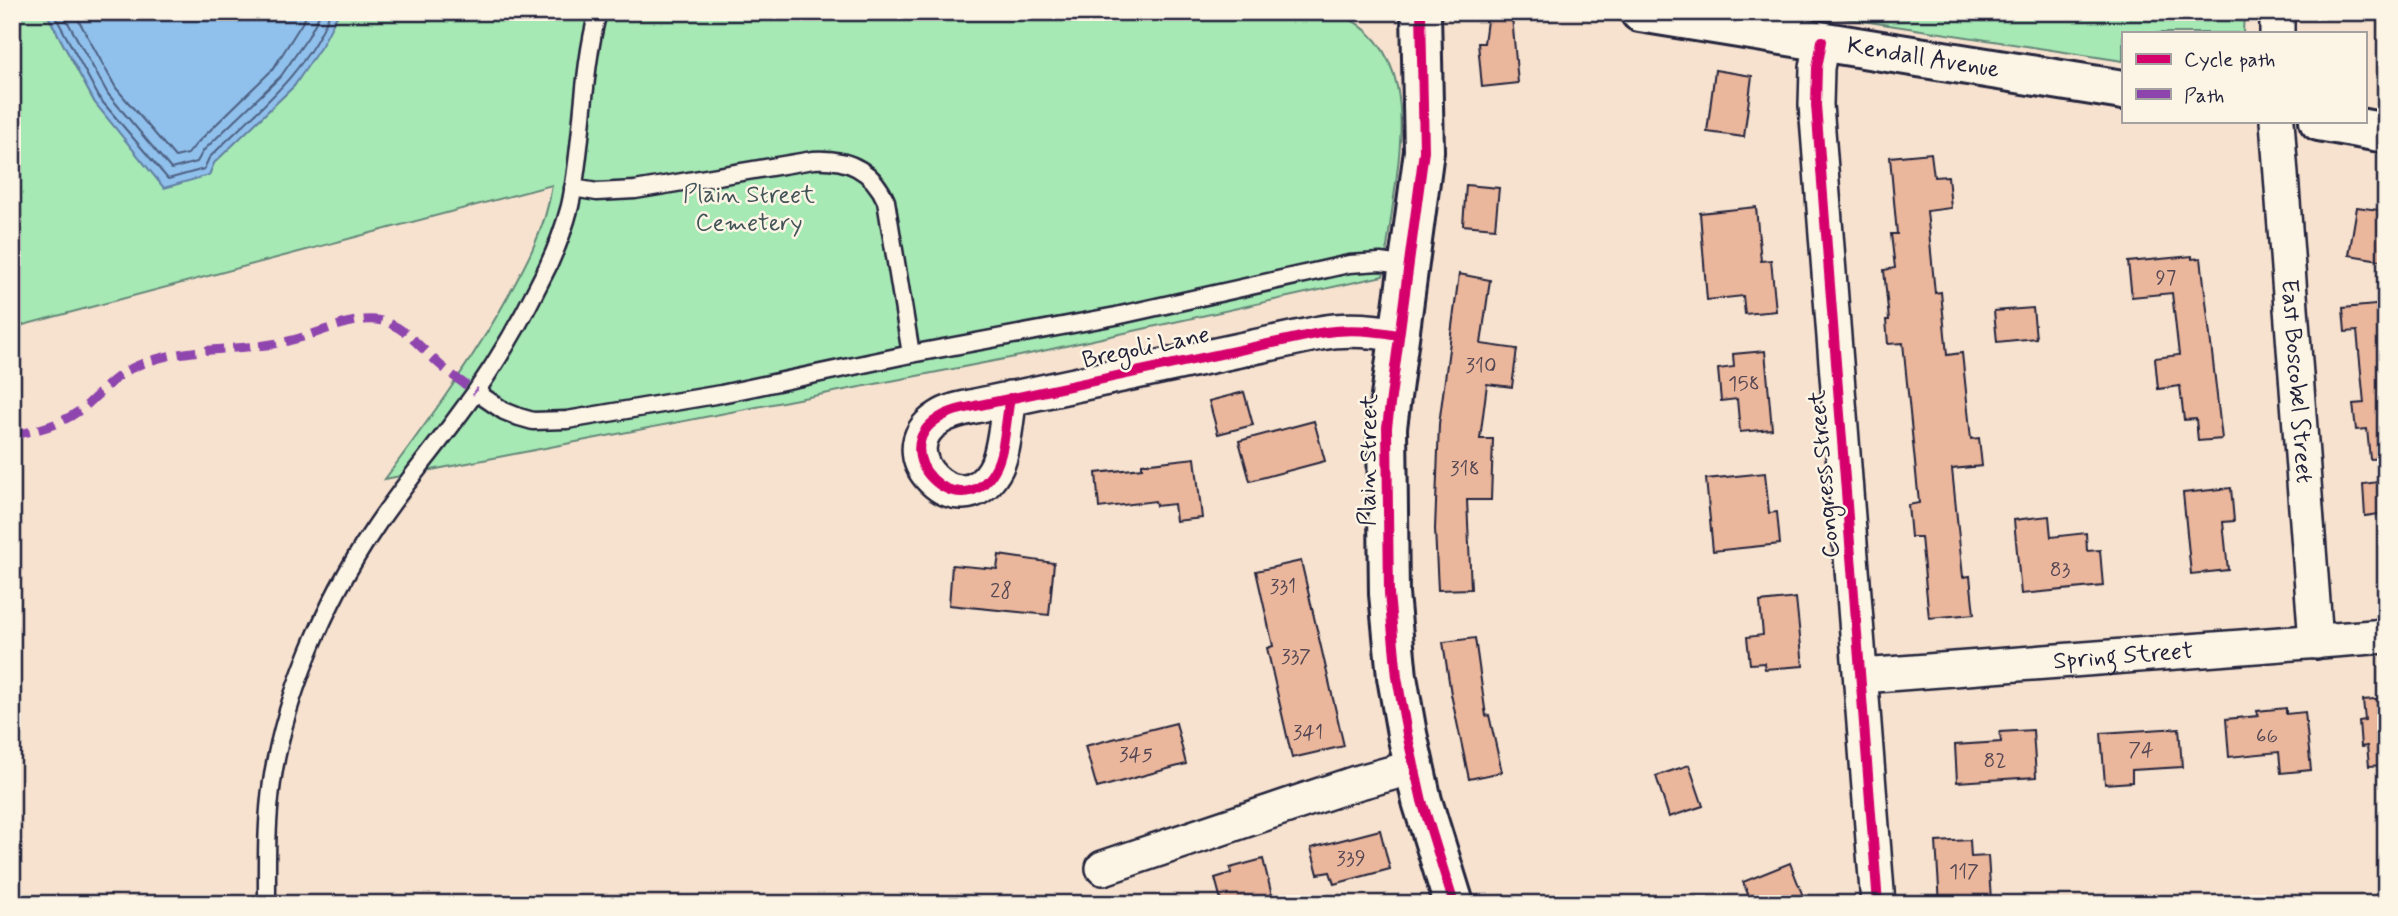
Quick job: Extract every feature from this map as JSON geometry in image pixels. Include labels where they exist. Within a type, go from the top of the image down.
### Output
[{"type":"street","name":"Plain Street","points":[[1421,12],[1424,151],[1387,426],[1390,594],[1397,677],[1414,767],[1454,904]]},
{"type":"street","name":"Kendall Avenue","points":[[1640,12],[2122,90]]},
{"type":"street","points":[[2277,12],[2277,32]]},
{"type":"street","name":"Congress Street","points":[[1822,41],[1817,68],[1816,105],[1878,904]]},
{"type":"street","name":"East Boscobel Street","points":[[2277,122],[2316,642]]},
{"type":"street","points":[[2325,122],[2386,133]]},
{"type":"street","name":"Bregoli Lane","points":[[1010,398],[997,467],[988,480],[977,487],[959,491],[946,489],[936,483],[923,467],[921,446],[928,428],[938,418],[963,408],[1010,398],[1327,332],[1358,330],[1398,335]]},
{"type":"street","name":"Spring Street","points":[[1862,676],[2386,636]]},
{"type":"street","points":[[1103,868],[1356,783],[1414,767]]},
{"type":"lane","points":[[267,904],[268,821],[272,781],[289,711],[317,633],[337,590],[375,528],[476,392],[540,284],[564,226],[573,188],[591,46],[598,12]]},
{"type":"lane","points":[[573,188],[597,192],[635,190],[813,160],[829,159],[854,166],[874,180],[886,201],[911,354]]},
{"type":"lane","points":[[476,392],[504,411],[519,417],[533,421],[567,420],[721,394],[911,354],[1148,310],[1349,264],[1365,262],[1409,266]]},
{"type":"green space","name":"Plain Street Cemetery","points":[[12,12],[46,12],[95,103],[209,175],[214,163],[294,86],[337,16],[336,12],[1335,12],[1360,26],[1378,43],[1390,64],[1397,88],[1400,139],[1383,276],[1020,356],[385,479],[458,377],[507,299],[538,235],[552,185],[12,328]]},
{"type":"green space","points":[[1804,12],[2244,12],[2243,32],[2122,32],[2122,61]]},
{"type":"water","points":[[46,12],[336,12],[337,16],[322,45],[294,86],[214,163],[209,175],[164,188],[95,103]]},
{"type":"building","points":[[1488,13],[1512,17],[1518,83],[1482,87],[1478,43],[1484,43]]},
{"type":"building","points":[[1715,70],[1752,76],[1744,137],[1707,132]]},
{"type":"building","points":[[1931,153],[1934,177],[1948,176],[1951,208],[1927,211],[1935,293],[1941,292],[1947,355],[1962,353],[1971,439],[1979,438],[1982,466],[1952,469],[1963,577],[1970,576],[1974,614],[1929,618],[1921,537],[1911,537],[1908,505],[1919,503],[1903,343],[1888,344],[1886,320],[1889,320],[1884,270],[1895,268],[1891,234],[1897,234],[1890,157]]},
{"type":"building","points":[[1466,185],[1499,188],[1495,228],[1463,225]]},
{"type":"building","points":[[1756,207],[1761,261],[1771,260],[1776,311],[1745,314],[1743,296],[1707,300],[1700,213]]},
{"type":"building","points":[[2357,207],[2386,211],[2386,261],[2349,255]]},
{"type":"building","points":[[2192,256],[2192,259],[2201,258],[2222,439],[2198,441],[2196,419],[2184,420],[2180,386],[2158,389],[2155,358],[2179,355],[2172,293],[2132,297],[2128,262]]},
{"type":"building","points":[[1459,274],[1490,280],[1481,344],[1517,349],[1512,387],[1487,384],[1480,439],[1493,439],[1491,500],[1467,500],[1471,589],[1438,590],[1435,529],[1439,424]]},
{"type":"building","points":[[2386,304],[2386,458],[2370,459],[2367,429],[2356,430],[2353,404],[2364,403],[2357,331],[2345,332],[2343,308]]},
{"type":"building","points":[[2033,308],[2036,338],[1997,342],[1994,311]]},
{"type":"building","points":[[1765,351],[1772,429],[1740,432],[1737,399],[1721,401],[1718,369],[1734,367],[1733,354]]},
{"type":"building","points":[[1244,392],[1253,425],[1218,434],[1209,401]]},
{"type":"building","points":[[1314,421],[1325,461],[1250,481],[1239,441]]},
{"type":"building","points":[[1195,458],[1202,518],[1176,521],[1174,504],[1156,506],[1155,501],[1099,508],[1096,473]]},
{"type":"building","points":[[1765,473],[1769,513],[1777,512],[1780,544],[1713,551],[1706,479]]},
{"type":"building","points":[[2386,481],[2386,513],[2365,516],[2363,484]]},
{"type":"building","points":[[2231,488],[2234,521],[2223,522],[2228,570],[2191,574],[2183,493]]},
{"type":"building","points":[[2049,516],[2051,537],[2086,533],[2087,551],[2100,550],[2103,586],[2021,594],[2014,520]]},
{"type":"building","points":[[999,555],[1054,563],[1049,615],[949,605],[952,565],[997,569]]},
{"type":"building","points":[[1301,561],[1344,746],[1292,758],[1267,648],[1273,646],[1256,571]]},
{"type":"building","points":[[1796,598],[1803,666],[1765,669],[1764,663],[1750,664],[1747,637],[1763,635],[1760,602]]},
{"type":"building","points":[[1475,638],[1486,716],[1489,715],[1502,772],[1469,779],[1443,642]]},
{"type":"building","points":[[2386,698],[2386,765],[2369,766],[2367,746],[2361,747],[2359,721],[2365,720],[2363,700]]},
{"type":"building","points":[[2286,708],[2286,714],[2305,712],[2311,770],[2281,773],[2279,752],[2229,757],[2226,719],[2258,716],[2257,711]]},
{"type":"building","points":[[1176,723],[1186,764],[1097,788],[1085,746]]},
{"type":"building","points":[[2179,728],[2182,767],[2132,770],[2132,782],[2105,784],[2101,733]]},
{"type":"building","points":[[2033,730],[2036,777],[1957,782],[1955,745],[2001,742],[2000,732]]},
{"type":"building","points":[[1689,765],[1703,806],[1669,817],[1656,776]]},
{"type":"building","points":[[1380,830],[1390,869],[1334,884],[1330,872],[1318,874],[1311,848]]},
{"type":"building","points":[[1970,840],[1971,857],[1988,856],[1991,900],[1974,901],[1974,904],[1940,904],[1936,842]]},
{"type":"building","points":[[1263,859],[1274,904],[1222,904],[1215,878],[1231,873],[1230,868]]},
{"type":"building","points":[[1790,863],[1806,904],[1752,904],[1743,882]]},
{"type":"marked path","points":[[12,435],[63,421],[81,410],[119,376],[150,361],[191,352],[275,344],[354,321],[378,320],[403,331],[447,371],[476,392]]},
{"type":"cycle path","points":[[1421,12],[1424,151],[1387,427],[1389,594],[1397,677],[1407,734],[1422,801],[1454,904]]},
{"type":"cycle path","points":[[1822,41],[1817,68],[1816,105],[1878,904]]},
{"type":"cycle path","points":[[1010,398],[1009,406],[1005,436],[998,464],[980,487],[963,492],[947,489],[933,479],[923,465],[919,449],[924,432],[939,418],[954,411],[969,407],[980,405],[1320,333],[1359,330],[1398,335]]}]
